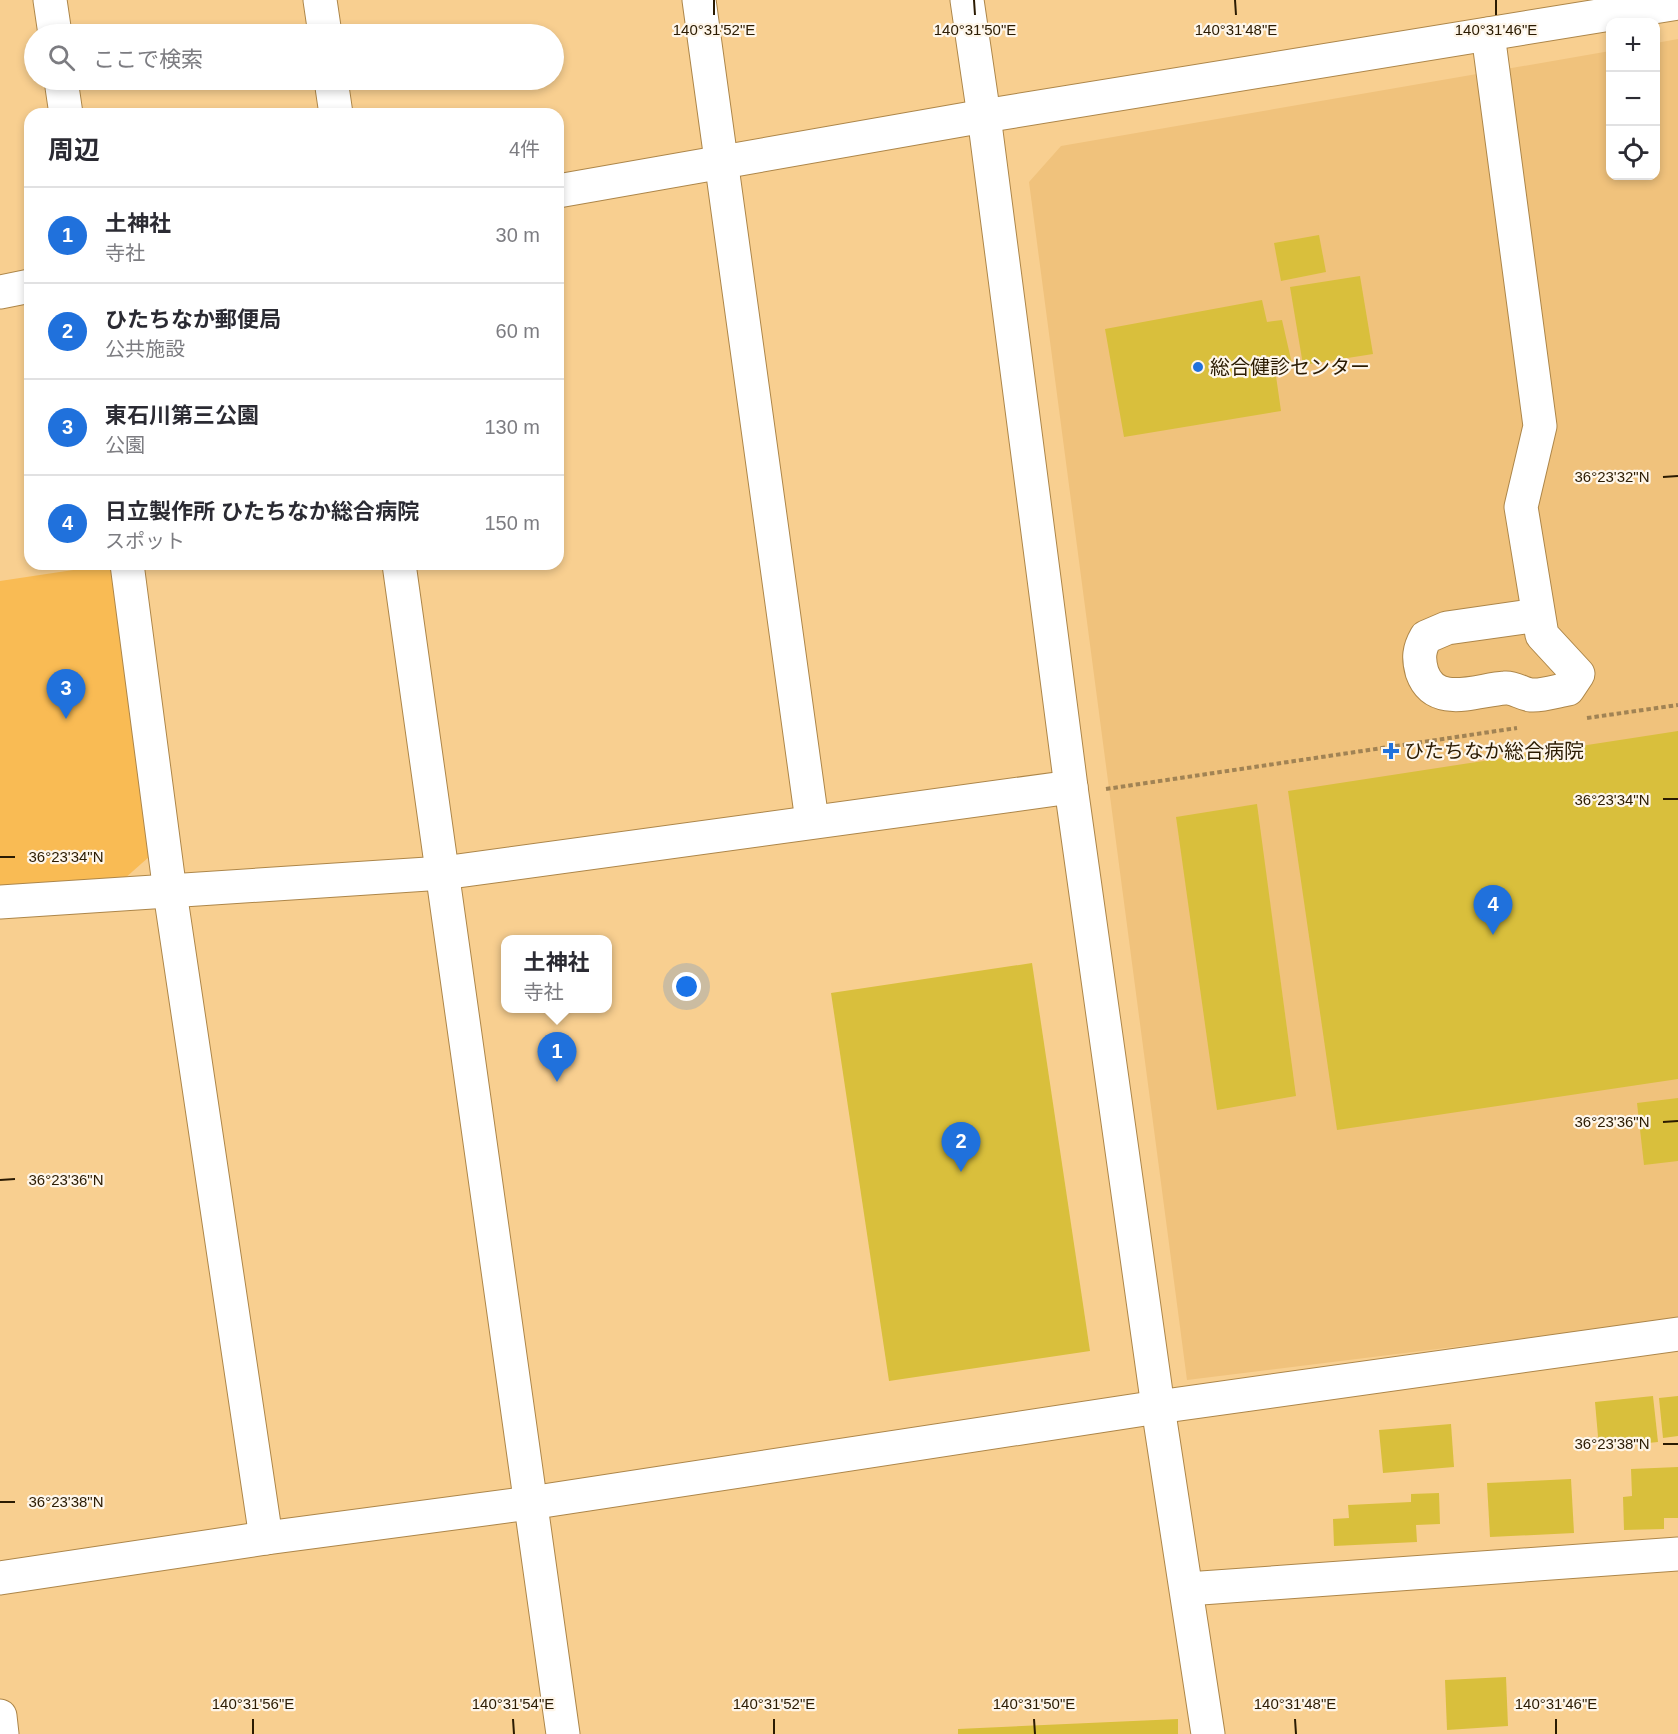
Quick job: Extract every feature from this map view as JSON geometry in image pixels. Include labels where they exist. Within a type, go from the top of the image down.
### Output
[{"type":"street","points":[[50,0],[54,24]]},
{"type":"street","points":[[320,0],[324,24]]},
{"type":"street","points":[[699,0],[812,821]]},
{"type":"street","points":[[967,0],[1071,787],[1158,1407],[1208,1734]]},
{"type":"street","points":[[564,190],[984,116],[1678,3]]},
{"type":"street","points":[[1488,34],[1540,426],[1521,507],[1538,615]]},
{"type":"street","points":[[62,90],[65,108]]},
{"type":"street","points":[[332,90],[335,108]]},
{"type":"street","points":[[0,292],[24,287]]},
{"type":"street","points":[[128,570],[170,892],[266,1538]]},
{"type":"street","points":[[400,570],[563,1734]]},
{"type":"street","points":[[0,903],[443,873],[1071,787]]},
{"type":"street","points":[[0,1578],[266,1538],[530,1503],[1158,1407],[1678,1334]]},
{"type":"street","points":[[1187,1589],[1678,1554]]},
{"type":"street","points":[[0,1716],[2,1734]]},
{"type":"path","points":[[1584,718],[1678,705]]},
{"type":"path","points":[[1071,787],[1104,789],[1526,727]]},
{"type":"shaded area","name":"ひたちなか総合病院","points":[[1678,39],[1678,1319],[1187,1380],[1029,182],[1061,146],[1606,52],[1606,180],[1660,180],[1660,42]]},
{"type":"shaded area","points":[[73,570],[114,570],[150,856],[124,879],[0,886],[0,581]]},
{"type":"building","points":[[1319,235],[1326,272],[1281,281],[1274,243]]},
{"type":"building","points":[[1360,276],[1373,354],[1303,365],[1290,287]]},
{"type":"building","name":"総合健診センター","points":[[1262,300],[1267,322],[1282,320],[1292,364],[1275,369],[1281,411],[1124,437],[1105,329]]},
{"type":"building","points":[[1678,731],[1678,1079],[1337,1130],[1288,791]]},
{"type":"building","points":[[1257,804],[1296,1096],[1217,1110],[1176,817]]},
{"type":"building","points":[[1032,963],[1090,1351],[889,1381],[831,993]]},
{"type":"building","points":[[1678,1098],[1678,1161],[1644,1165],[1637,1103]]},
{"type":"building","points":[[1653,1396],[1658,1442],[1599,1448],[1595,1402]]},
{"type":"building","points":[[1678,1396],[1678,1436],[1663,1438],[1659,1398]]},
{"type":"building","points":[[1451,1424],[1454,1467],[1383,1473],[1379,1430]]},
{"type":"building","points":[[1678,1467],[1678,1518],[1664,1518],[1664,1529],[1624,1530],[1623,1497],[1632,1496],[1631,1469]]},
{"type":"building","points":[[1571,1479],[1574,1533],[1490,1537],[1487,1483]]},
{"type":"building","points":[[1439,1493],[1440,1524],[1416,1525],[1417,1542],[1334,1546],[1333,1519],[1349,1518],[1348,1505],[1411,1502],[1411,1494]]},
{"type":"building","points":[[1506,1677],[1508,1726],[1447,1730],[1445,1680]]},
{"type":"building","points":[[1178,1719],[1178,1734],[958,1734],[958,1729]]},
{"type":"place","name":"総合健診センター","points":[[1198,367]]},
{"type":"place","name":"東石川第三公園","points":[[66,719]]},
{"type":"place","name":"ひたちなか総合病院","points":[[1391,751]]},
{"type":"place","name":"日立製作所 ひたちなか総合病院","points":[[1493,935]]},
{"type":"place","name":"土神社","points":[[557,1082]]},
{"type":"place","name":"ひたちなか郵便局","points":[[961,1172]]}]
